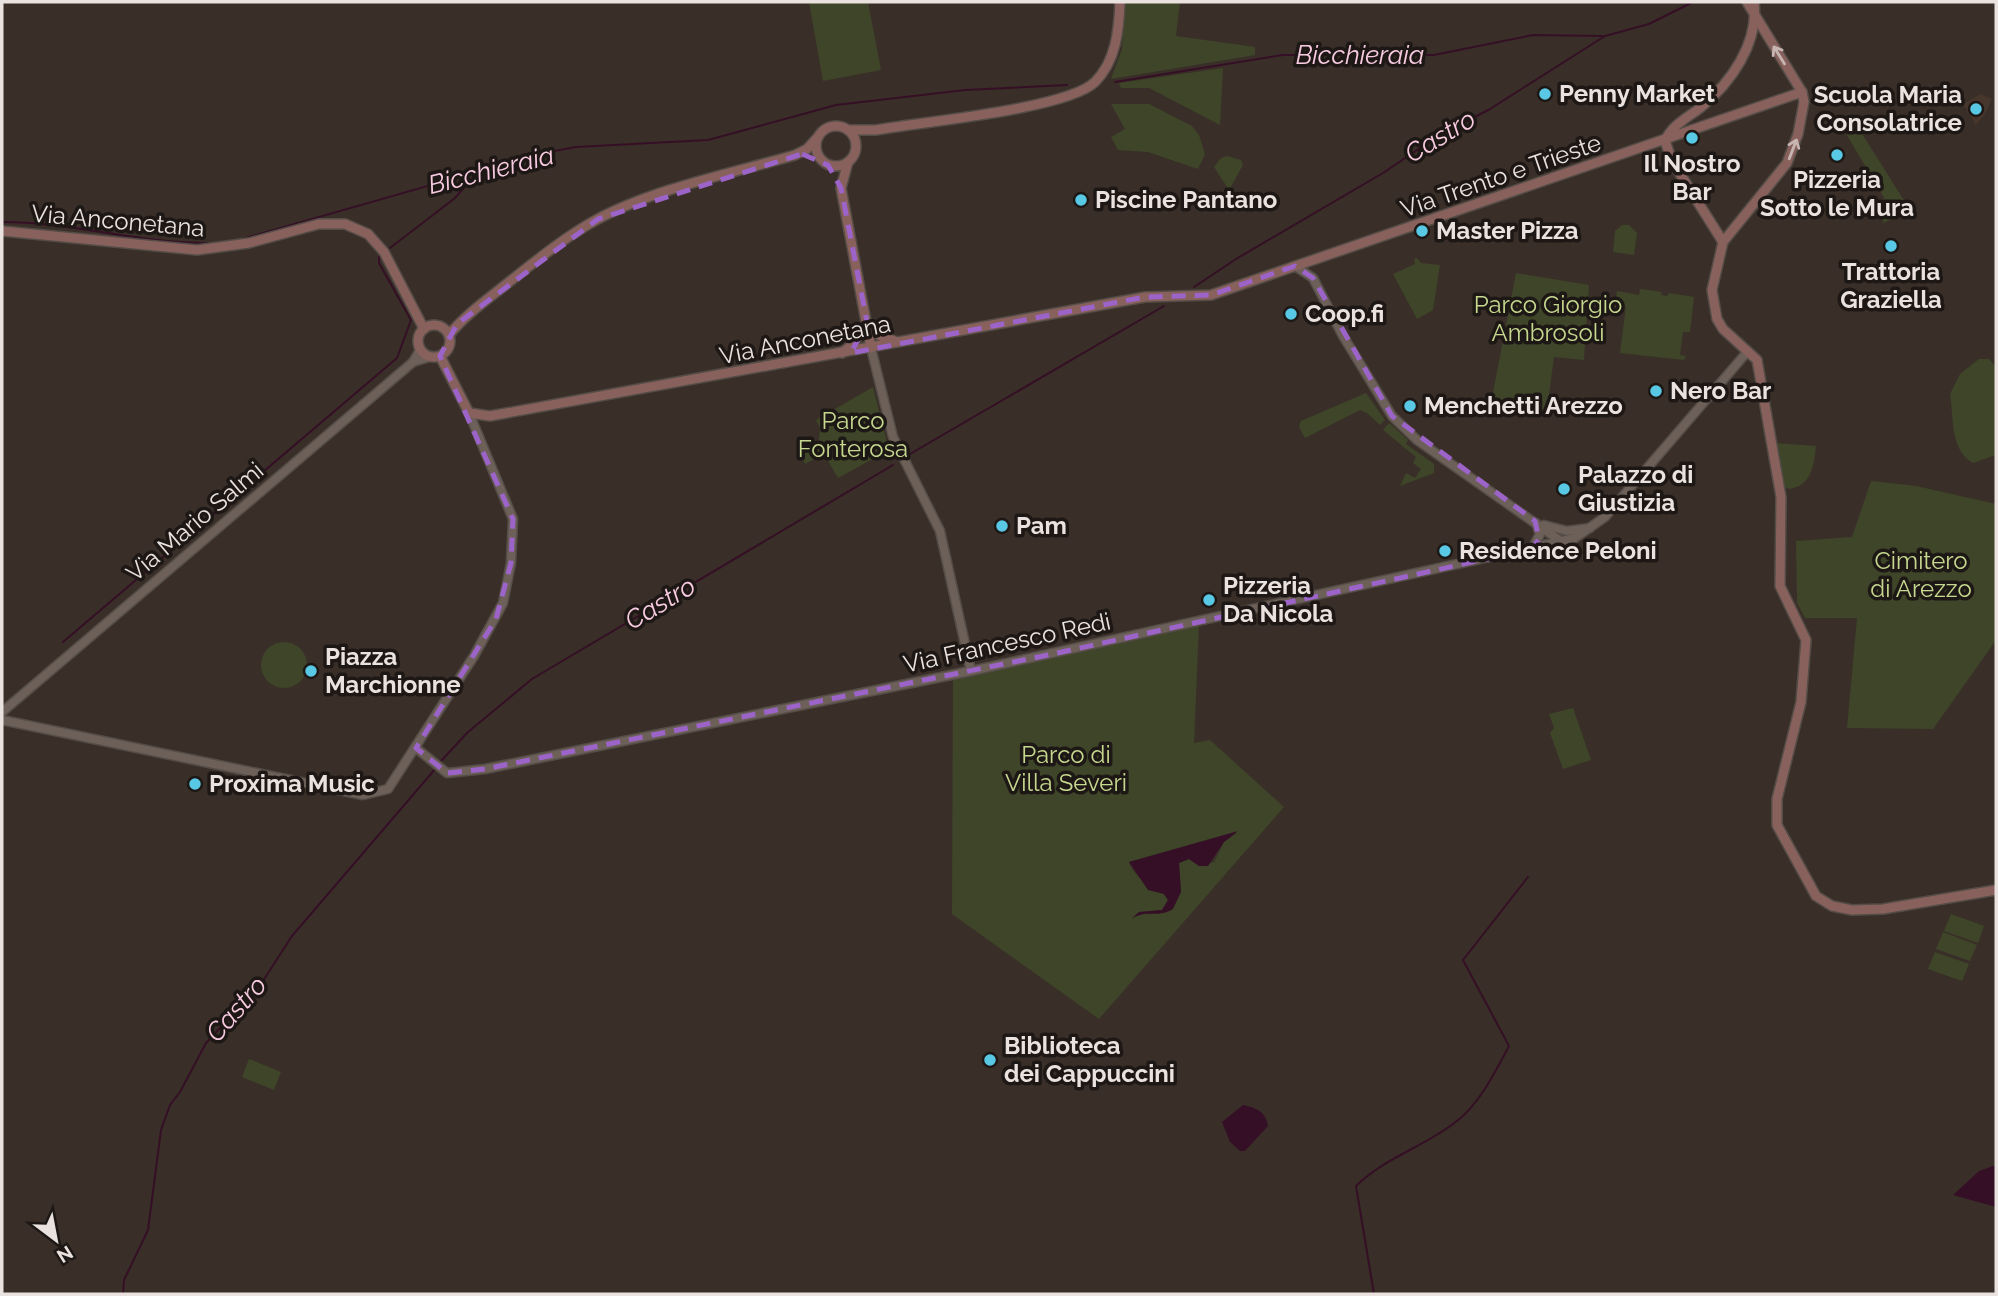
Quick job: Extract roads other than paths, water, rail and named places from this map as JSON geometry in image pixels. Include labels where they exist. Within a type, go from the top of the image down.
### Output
[{"type":"main road","points":[[446,332],[568,236],[598,219],[669,192],[796,155],[807,149],[831,127],[876,130],[1052,102],[1082,92],[1107,66],[1113,51],[1120,2]]},
{"type":"main road","points":[[1746,2],[1802,92],[1804,102],[1798,134],[1787,163],[1723,242],[1712,290],[1717,319],[1732,339],[1756,360],[1781,497],[1780,586],[1806,640],[1807,660],[1801,702],[1777,799],[1777,825],[1816,896],[1832,906],[1852,910],[1883,909],[1996,894]]},
{"type":"main road","points":[[1723,242],[1672,162],[1665,141],[1672,129],[1712,98],[1726,83],[1748,47],[1756,18],[1754,2]]},
{"type":"main road","name":"Via Trento e Trieste","points":[[1211,295],[1802,92]]},
{"type":"main road","points":[[841,188],[848,162],[855,153],[855,142],[848,130]]},
{"type":"main road","points":[[855,142],[876,130]]},
{"type":"main road","points":[[818,137],[816,150],[841,188],[871,348]]},
{"type":"main road","points":[[796,155],[838,166],[848,162]]},
{"type":"main road","name":"Via Anconetana","points":[[2,232],[197,250],[249,243],[319,224],[345,224],[368,234],[384,252],[424,329]]},
{"type":"main road","name":"Via Anconetana","points":[[469,413],[491,416],[1145,297],[1211,295]]},
{"type":"main road","points":[[867,322],[880,335],[898,343]]},
{"type":"main road","points":[[841,354],[852,345],[867,322]]},
{"type":"main road","points":[[434,325],[446,332],[447,349],[440,356],[429,357],[420,350],[418,341],[424,329],[434,325]]},
{"type":"main road","points":[[440,356],[469,413]]},
{"type":"street","points":[[1313,260],[1313,278],[1343,336],[1392,416],[1418,440],[1562,542]]},
{"type":"street","points":[[1295,266],[1313,278]]},
{"type":"street","points":[[871,348],[892,437],[940,531],[971,671]]},
{"type":"street","name":"Via Mario Salmi","points":[[2,712],[413,362],[420,350]]},
{"type":"street","name":"Via Francesco Redi","points":[[416,748],[447,773],[485,769],[971,671],[1422,570],[1562,542],[1594,527],[1605,517],[1748,351]]},
{"type":"street","name":"Via Mario Salmi","points":[[413,362],[429,357]]},
{"type":"street","points":[[2,720],[363,795],[388,789],[496,619],[503,603],[511,563],[513,519],[469,413]]},
{"type":"street","points":[[1535,521],[1567,531],[1594,527]]},
{"type":"street","points":[[1532,549],[1540,534],[1535,521]]},
{"type":"waterway","name":"Castro","points":[[1194,287],[1236,259],[1383,173],[1435,138],[1490,109],[1605,36],[1649,24],[1693,2]]},
{"type":"waterway","name":"Bicchieraia","points":[[1115,82],[1283,55],[1434,55],[1533,35],[1603,36]]},
{"type":"waterway","name":"Bicchieraia","points":[[235,241],[543,153],[576,147],[708,140],[836,105],[965,90],[1067,85]]},
{"type":"waterway","points":[[390,248],[455,198],[476,174]]},
{"type":"waterway","name":"Bicchieraia","points":[[2,222],[56,226],[162,241],[216,243]]},
{"type":"waterway","points":[[63,642],[397,358],[411,320],[379,263],[379,257]]},
{"type":"waterway","name":"Castro","points":[[910,454],[1164,306]]},
{"type":"waterway","name":"Castro","points":[[441,761],[468,732],[532,679],[893,465]]},
{"type":"waterway","name":"Castro","points":[[123,1294],[124,1280],[148,1230],[161,1130],[170,1105],[180,1092],[206,1043],[261,984],[292,936],[436,768]]},
{"type":"waterway","points":[[1374,1294],[1356,1186],[1379,1168],[1457,1121],[1480,1096],[1498,1066],[1509,1046],[1463,960],[1528,877]]},
{"type":"place","name":"Penny Market","points":[[1545,94]]},
{"type":"place","name":"Scuola Maria Consolatrice","points":[[1976,109]]},
{"type":"place","name":"Il Nostro Bar","points":[[1692,138]]},
{"type":"place","name":"Pizzeria Sotto le Mura","points":[[1837,155]]},
{"type":"place","name":"Piscine Pantano","points":[[1081,200]]},
{"type":"place","name":"Master Pizza","points":[[1422,231]]},
{"type":"place","name":"Trattoria Graziella","points":[[1891,246]]},
{"type":"place","name":"Coop.fi","points":[[1291,314]]},
{"type":"place","name":"Nero Bar","points":[[1656,391]]},
{"type":"place","name":"Menchetti Arezzo","points":[[1410,406]]},
{"type":"place","name":"Palazzo di Giustizia","points":[[1564,489]]},
{"type":"place","name":"Pam","points":[[1002,526]]},
{"type":"place","name":"Residence Peloni","points":[[1445,551]]},
{"type":"place","name":"Pizzeria Da Nicola","points":[[1209,600]]},
{"type":"place","name":"Piazza Marchionne","points":[[311,671]]},
{"type":"place","name":"Proxima Music","points":[[195,784]]},
{"type":"place","name":"Biblioteca dei Cappuccini","points":[[990,1060]]},
{"type":"park label","name":"Parco Giorgio Ambrosoli","points":[[1548,319]]},
{"type":"park label","name":"Parco Fonterosa","points":[[853,435]]},
{"type":"park label","name":"Cimitero di Arezzo","points":[[1921,575]]},
{"type":"park label","name":"Parco di Villa Severi","points":[[1066,769]]}]
